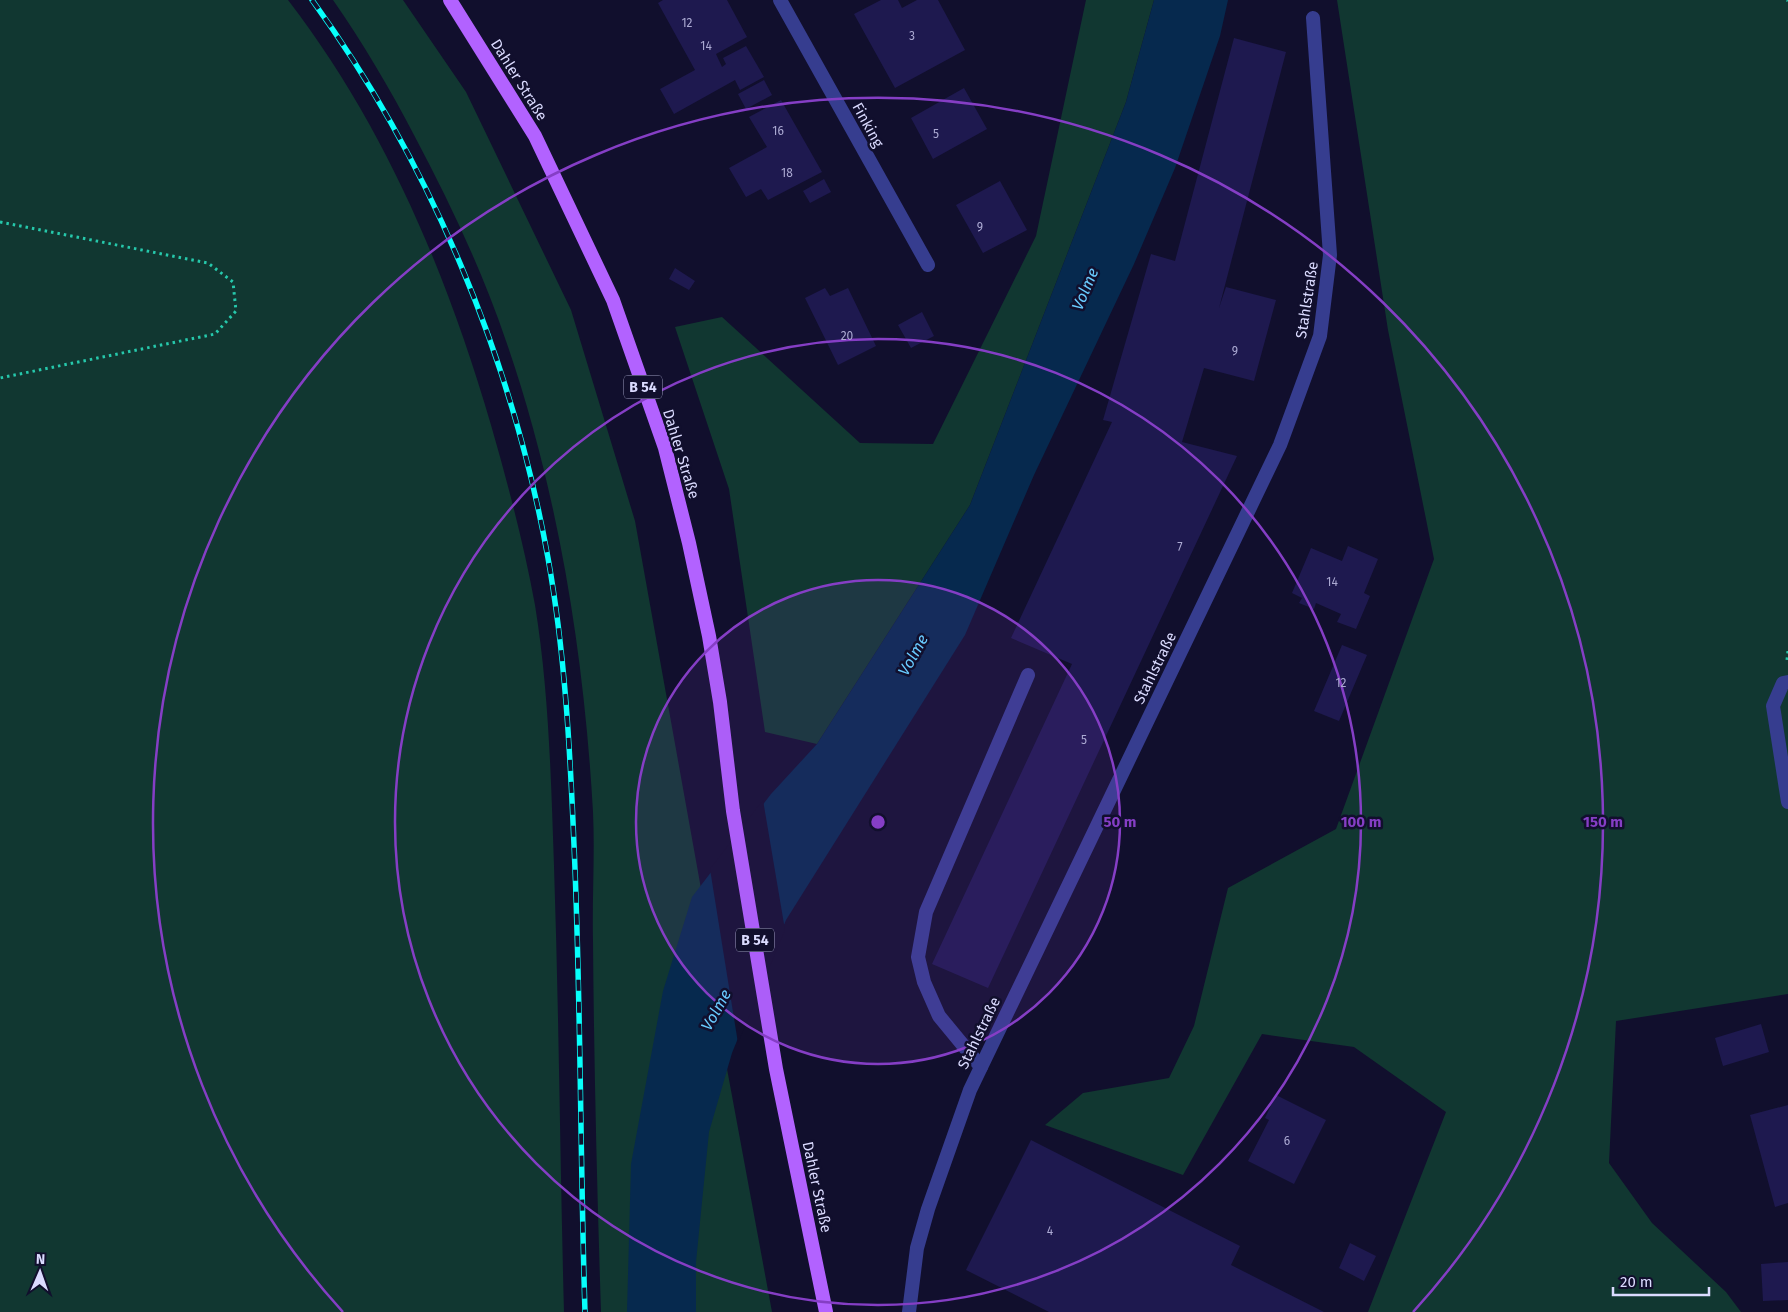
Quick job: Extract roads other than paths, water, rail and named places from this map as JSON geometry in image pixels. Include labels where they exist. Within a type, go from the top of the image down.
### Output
[{"type":"main road","name":"Dahler Straße","points":[[450,0],[535,136],[613,300],[662,439],[689,543],[709,636],[720,702],[733,811],[776,1069],[826,1312]]},
{"type":"street","name":"Finking","points":[[780,0],[928,265]]},
{"type":"street","name":"Stahlstraße","points":[[909,1312],[917,1248],[928,1209],[970,1090],[1280,445],[1320,336],[1330,255],[1313,18]]},
{"type":"street","points":[[982,1066],[940,1016],[924,982],[918,957],[926,912],[1028,674]]},
{"type":"street","points":[[1788,682],[1783,683],[1773,706],[1788,802]]},
{"type":"water","name":"Volme","points":[[1154,0],[1228,0],[1220,36],[1175,168],[1134,264],[1034,475],[965,635],[786,920],[732,1053],[709,1132],[696,1262],[696,1312],[627,1312],[631,1164],[663,991],[692,897],[771,794],[817,744],[970,505],[1126,102]]},
{"type":"railway","points":[[312,0],[355,63],[394,128],[429,196],[461,266],[489,337],[513,410],[548,558],[563,665],[572,809],[578,962],[585,1312]]}]
